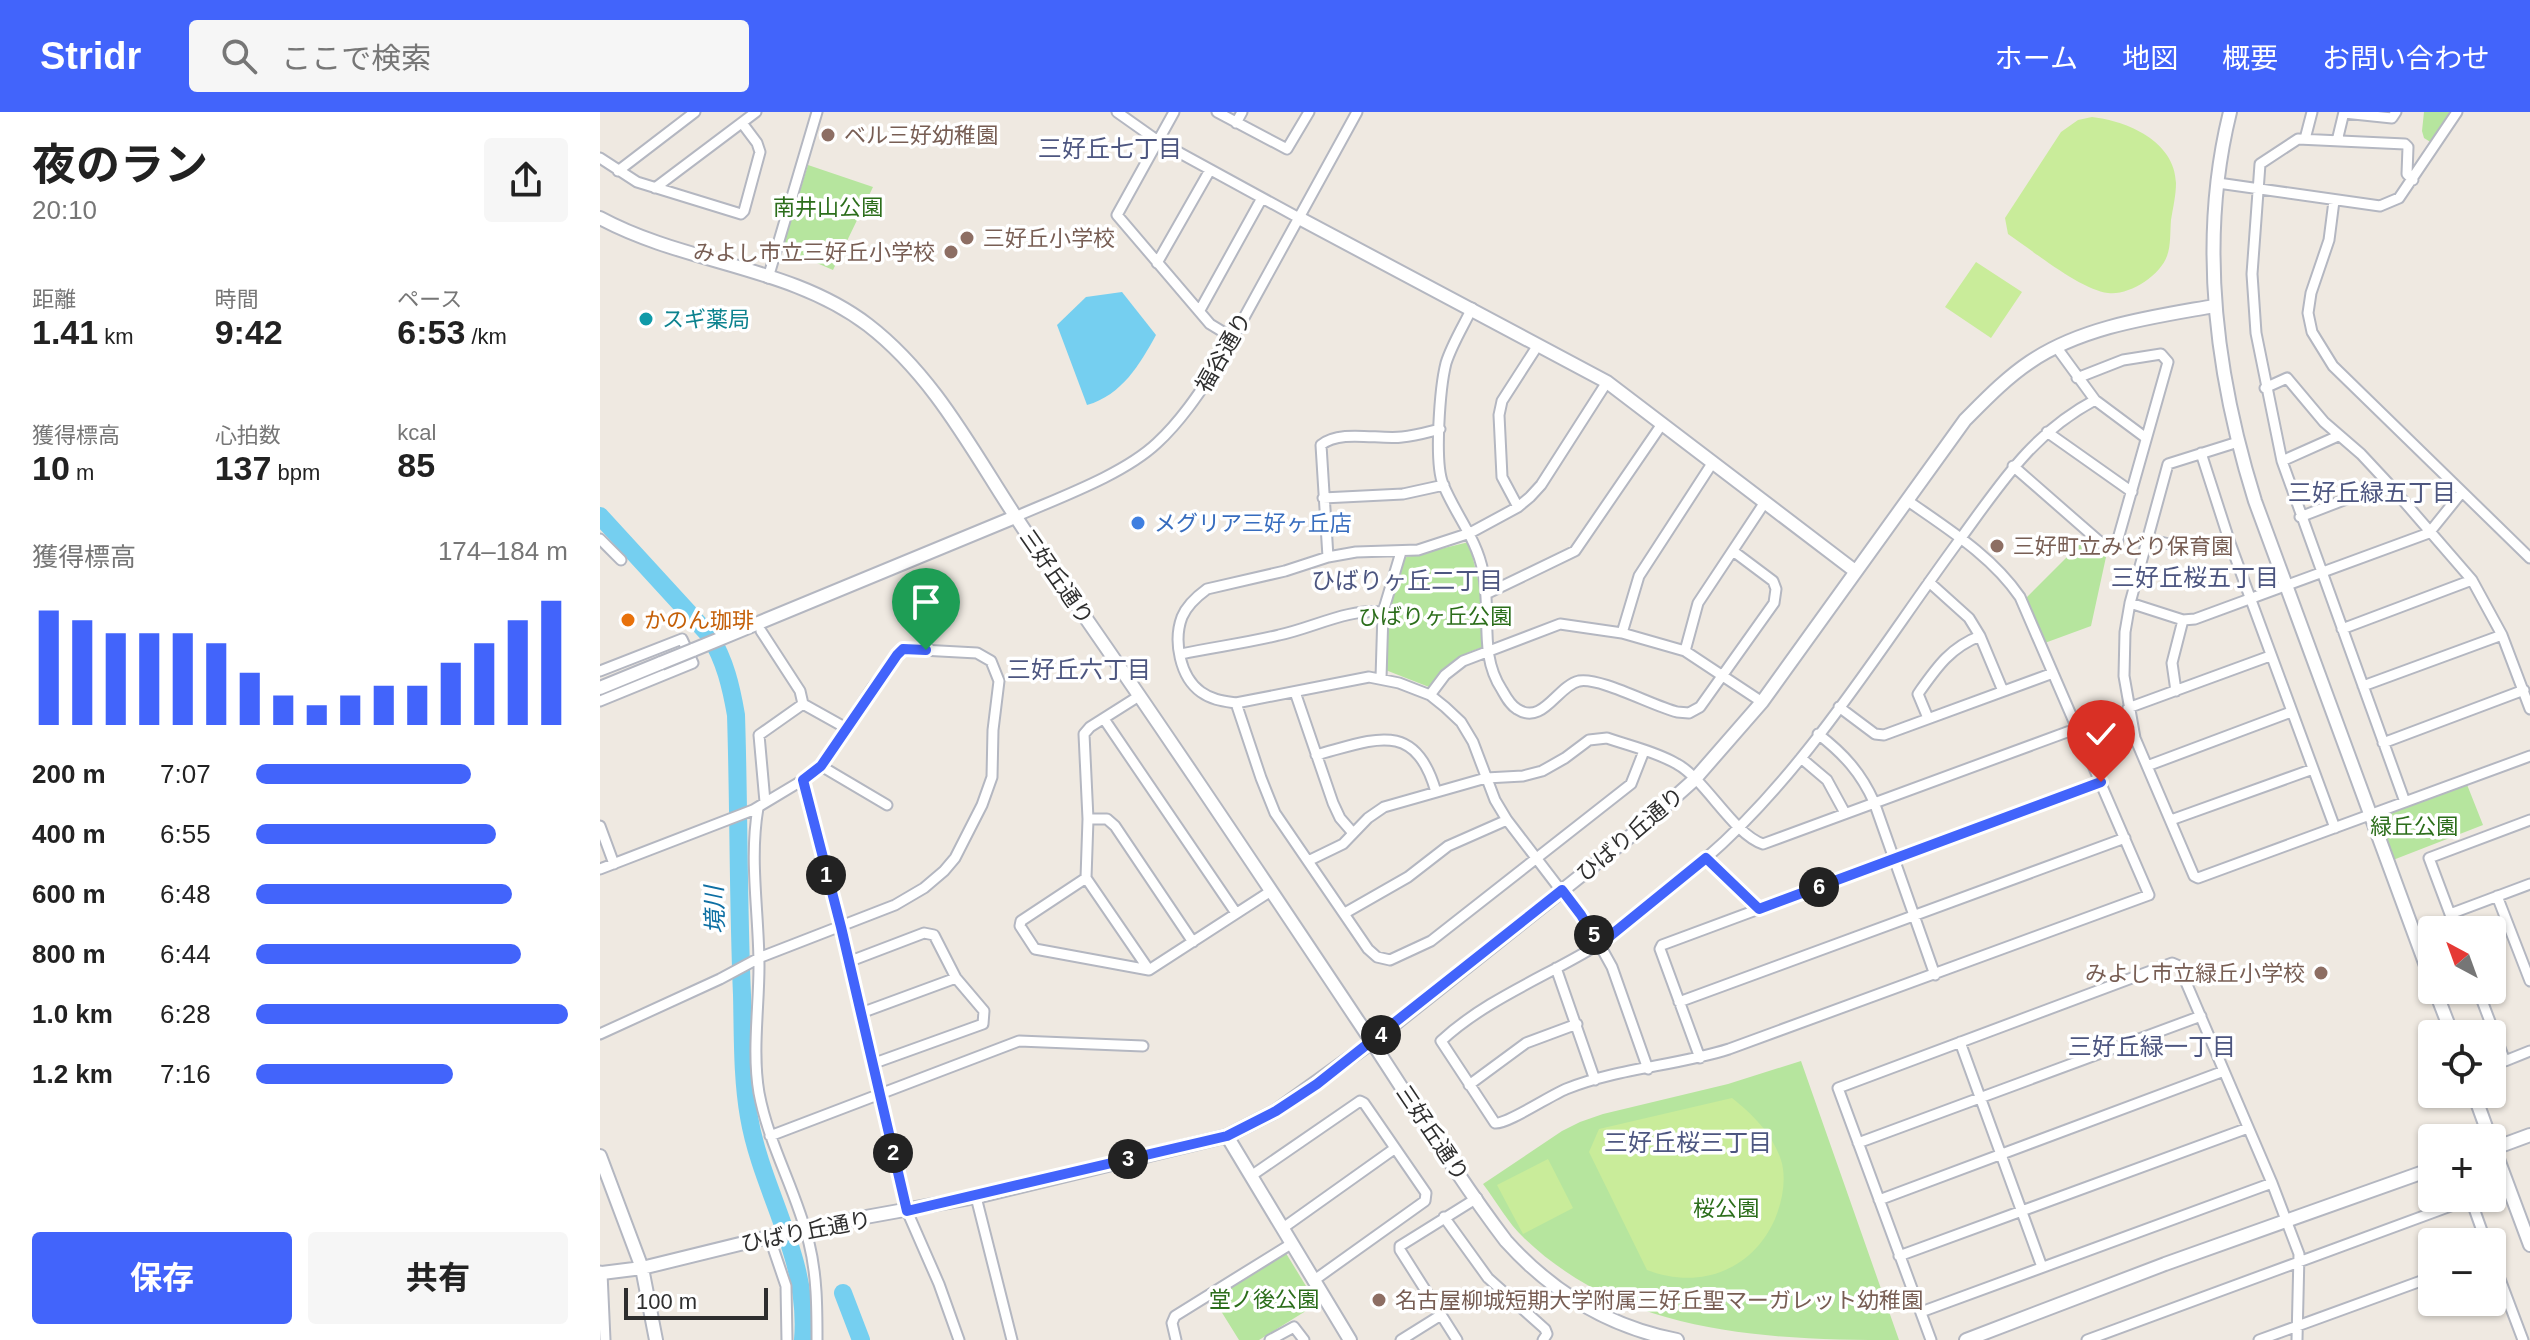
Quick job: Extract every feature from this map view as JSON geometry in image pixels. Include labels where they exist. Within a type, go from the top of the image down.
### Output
[{"type":"street","points":[[618,171],[695,112]]},
{"type":"street","points":[[655,188],[756,112]]},
{"type":"street","points":[[768,278],[817,112]]},
{"type":"street","points":[[1117,112],[1158,141],[1210,170],[1607,382],[1855,571]]},
{"type":"street","points":[[1174,112],[1117,212],[1119,219],[1210,324],[1233,338]]},
{"type":"street","points":[[1217,112],[1287,149],[1309,112]]},
{"type":"street","points":[[1236,123],[1242,112]]},
{"type":"street","name":"福谷通り","points":[[1015,517],[1106,477],[1156,445],[1195,400],[1233,338],[1357,112]]},
{"type":"street","points":[[2230,112],[2218,183],[2214,306],[2223,377],[2255,501],[2418,944]]},
{"type":"street","points":[[2305,139],[2312,112]]},
{"type":"street","points":[[2337,141],[2344,113],[2392,118],[2396,112]]},
{"type":"street","points":[[2218,183],[2334,201],[2387,204],[2399,198],[2413,180],[2457,112]]},
{"type":"street","points":[[600,158],[618,171],[655,188],[741,214],[760,152],[742,123]]},
{"type":"street","points":[[2405,802],[2282,461],[2256,333],[2252,274],[2257,187],[2262,161],[2298,139],[2405,144],[2408,147],[2407,174],[2413,180]]},
{"type":"street","points":[[1157,263],[1210,170]]},
{"type":"street","points":[[1200,310],[1262,198]]},
{"type":"street","points":[[2334,201],[2329,240],[2311,293],[2308,313],[2312,332],[2333,366],[2530,558]]},
{"type":"street","name":"三好丘通り","points":[[600,218],[639,237],[804,289],[831,301],[865,322],[904,355],[931,388],[1498,1231],[1525,1261],[1563,1293],[1627,1326],[1677,1340]]},
{"type":"street","name":"ひばり丘通り","points":[[601,1272],[642,1268],[804,1228],[976,1197],[1227,1136],[1276,1111],[1372,1042],[1638,830],[1694,780],[1762,702],[1965,420],[2030,362],[2116,325],[2214,306]]},
{"type":"street","points":[[1472,308],[1447,361],[1439,472],[1470,533],[1484,573],[1486,652],[1491,669],[1515,708],[1526,713],[1540,711],[1571,684],[1589,680],[1671,711],[1689,713],[1700,707],[1771,609],[1776,595],[1771,579],[1733,551]]},
{"type":"street","points":[[1518,507],[1502,477],[1499,415],[1502,401],[1538,345]]},
{"type":"street","points":[[2057,348],[2095,400],[2146,438]]},
{"type":"street","points":[[2013,466],[2108,549],[2116,546],[2168,362],[2161,354],[2123,360],[2077,378]]},
{"type":"street","points":[[2265,388],[2287,378],[2338,436],[2361,454],[2388,483],[2472,580],[2502,635],[2530,709]]},
{"type":"street","points":[[1607,382],[1541,485],[1518,507],[1470,533],[1430,548],[1401,552],[1356,552],[1328,557],[1285,571],[1207,589],[1183,616],[1179,641],[1185,672],[1199,691],[1216,700],[1236,703],[1352,679],[1381,678],[1430,695],[1456,717],[1467,730],[1507,820],[1587,923],[1612,967],[1648,1069]]},
{"type":"street","points":[[1908,501],[1961,539],[1998,570],[2020,597],[2149,895],[1700,1058],[1595,1080],[1546,1098],[1502,1124],[1493,1122],[1441,1041],[1466,1020],[1599,945],[1706,858],[1740,826],[1801,758],[1961,539],[2013,466],[2047,432],[2071,413],[2095,400]]},
{"type":"street","points":[[1486,594],[1575,551],[1662,424]]},
{"type":"street","points":[[1328,557],[1321,445],[1324,441],[1349,437],[1400,437],[1440,429]]},
{"type":"street","points":[[2047,432],[2132,492]]},
{"type":"street","points":[[2282,461],[2338,436]]},
{"type":"street","points":[[2238,442],[2168,464],[2130,603],[2123,653],[2133,733],[2194,876],[2198,878],[2530,756]]},
{"type":"street","points":[[2201,453],[2270,656],[2335,828]]},
{"type":"street","points":[[1622,633],[1639,576],[1713,462]]},
{"type":"street","points":[[2300,517],[2388,483]]},
{"type":"street","points":[[1323,498],[1415,492],[1444,485]]},
{"type":"street","points":[[2130,603],[2183,620],[2195,619],[2429,533],[2462,492]]},
{"type":"street","points":[[1685,651],[1698,603],[1765,502]]},
{"type":"street","points":[[600,688],[1015,517]]},
{"type":"street","points":[[600,539],[621,560]]},
{"type":"street","points":[[2147,539],[2196,550],[2230,543]]},
{"type":"street","points":[[1381,678],[1383,612],[1401,552]]},
{"type":"street","points":[[2342,629],[2472,580]]},
{"type":"street","points":[[1929,582],[1964,612],[1980,636],[2003,691]]},
{"type":"street","points":[[1181,654],[1279,635],[1356,613],[1383,612]]},
{"type":"street","points":[[2176,691],[2172,663],[2183,620]]},
{"type":"street","points":[[1430,695],[1452,668],[1463,661],[1560,624],[1622,633],[1685,651],[1762,702]]},
{"type":"street","points":[[761,631],[800,691],[803,704],[846,728]]},
{"type":"street","points":[[2363,686],[2502,635]]},
{"type":"street","points":[[1928,718],[1918,694],[1949,653],[1980,636]]},
{"type":"street","points":[[600,671],[682,639],[693,663],[600,701]]},
{"type":"street","points":[[600,869],[759,807],[803,780],[821,766],[873,687],[903,649],[977,653],[987,657],[995,666],[1000,690],[993,730],[992,777],[982,805],[955,858],[924,888],[895,905],[755,961],[600,1034]]},
{"type":"street","points":[[2128,708],[2270,656]]},
{"type":"street","points":[[1839,707],[1879,736],[2053,673]]},
{"type":"street","points":[[2383,743],[2524,690]]},
{"type":"street","points":[[1295,692],[1337,812],[1353,833]]},
{"type":"street","points":[[1139,696],[1084,734],[1088,819],[1086,878],[1149,970]]},
{"type":"street","points":[[1236,703],[1268,796],[1280,821],[1373,954],[1384,960],[1397,959],[1440,935],[1537,859],[1634,781],[1644,751]]},
{"type":"street","points":[[803,704],[759,735],[759,807],[753,861],[756,1050],[759,1092],[770,1136],[810,1245],[817,1298],[817,1340]]},
{"type":"street","points":[[2147,766],[2291,712]]},
{"type":"street","points":[[1104,719],[1236,913]]},
{"type":"street","points":[[1308,861],[1343,844],[1368,818],[1384,807],[1486,778],[1523,776],[1542,771],[1596,737],[1607,738],[1679,764],[1740,826],[1763,844],[2078,728]]},
{"type":"street","points":[[1818,734],[1856,769],[1874,802],[1935,975]]},
{"type":"street","points":[[1316,755],[1375,739],[1397,741],[1414,751],[1427,765],[1436,792]]},
{"type":"street","points":[[1801,758],[1827,780],[1845,813]]},
{"type":"street","points":[[821,766],[887,805]]},
{"type":"street","points":[[2171,820],[2313,769]]},
{"type":"street","points":[[803,780],[844,938],[907,1211],[959,1340]]},
{"type":"street","points":[[1700,1058],[1660,947],[2101,782]]},
{"type":"street","points":[[1088,819],[1107,819],[1115,826],[1193,942]]},
{"type":"street","points":[[1345,913],[1408,877],[1448,846],[1507,820]]},
{"type":"street","points":[[2530,820],[2431,856],[2430,862],[2450,914],[2530,884]]},
{"type":"street","points":[[600,826],[614,864]]},
{"type":"street","points":[[1679,1002],[2125,838]]},
{"type":"street","points":[[1706,858],[1759,909]]},
{"type":"street","points":[[1086,878],[1021,921],[1020,926],[1035,949],[1149,970],[1271,891]]},
{"type":"street","points":[[2497,896],[2530,981]]},
{"type":"street","points":[[848,962],[924,933],[934,935],[956,978],[984,1011],[983,1024],[872,1064]]},
{"type":"street","points":[[1931,1340],[1838,1092],[1841,1085],[2172,963],[2179,966],[2201,1016],[2299,1254],[2297,1340]]},
{"type":"street","points":[[1556,968],[1595,1080]]},
{"type":"street","points":[[861,1013],[956,978]]},
{"type":"street","points":[[2483,1004],[2505,1061],[2530,1051]]},
{"type":"street","points":[[1858,1143],[2201,1016]]},
{"type":"street","points":[[1469,1085],[1526,1043],[1577,1024]]},
{"type":"street","points":[[770,1136],[1019,1041],[1143,1046]]},
{"type":"street","points":[[1960,1042],[2042,1267]]},
{"type":"street","points":[[1879,1200],[2224,1071]]},
{"type":"street","points":[[1251,1176],[1360,1101],[1426,1193],[1425,1201],[1313,1281]]},
{"type":"street","points":[[1899,1256],[2248,1128]]},
{"type":"street","points":[[2506,1141],[2530,1135]]},
{"type":"street","points":[[1227,1136],[1350,1340]]},
{"type":"street","points":[[1283,1228],[1394,1149]]},
{"type":"street","points":[[600,1156],[642,1268],[656,1340]]},
{"type":"street","points":[[1966,1340],[2165,1264],[2418,1174]]},
{"type":"street","points":[[2506,1181],[2530,1245]]},
{"type":"street","points":[[1921,1312],[2272,1183]]},
{"type":"street","points":[[976,1197],[1012,1340]]},
{"type":"street","points":[[1457,1340],[1400,1248],[1477,1198]]},
{"type":"street","points":[[2087,1340],[2467,1200],[2471,1200],[2481,1228]]},
{"type":"street","points":[[1444,1217],[1488,1278],[1545,1329],[1547,1334],[1543,1340]]},
{"type":"street","points":[[769,1236],[786,1286],[787,1340]]},
{"type":"street","points":[[1176,1340],[1172,1323],[1175,1316],[1291,1244]]},
{"type":"street","points":[[601,1272],[605,1340]]},
{"type":"street","points":[[2259,1340],[2418,1282]]},
{"type":"street","points":[[2506,1295],[2523,1340]]},
{"type":"street","points":[[1401,1340],[1441,1315]]},
{"type":"street","points":[[1270,1340],[1294,1327],[1304,1340]]},
{"type":"green space","points":[[2424,112],[2452,112],[2432,143],[2424,138],[2422,131]]},
{"type":"green space","points":[[2092,117],[2120,123],[2147,136],[2158,145],[2174,168],[2175,197],[2167,256],[2151,277],[2134,288],[2116,293],[2084,285],[2057,269],[2008,234],[2005,218],[2061,132],[2078,120]]},
{"type":"green space","name":"南井山公園","points":[[808,165],[873,187],[833,270],[782,248]]},
{"type":"green space","points":[[1976,262],[2022,292],[1991,338],[1945,307]]},
{"type":"green space","points":[[2085,539],[2106,557],[2091,626],[2042,644],[2024,600]]},
{"type":"green space","name":"ひばりヶ丘公園","points":[[1469,542],[1480,588],[1484,647],[1460,657],[1429,687],[1383,669],[1388,609],[1403,558]]},
{"type":"green space","name":"緑丘公園","points":[[2466,782],[2483,825],[2393,860],[2375,815]]},
{"type":"green space","name":"桜公園","points":[[1801,1061],[1899,1340],[1799,1338],[1749,1333],[1652,1313],[1607,1295],[1564,1270],[1518,1232],[1483,1184],[1580,1122],[1728,1084]]},
{"type":"green space","points":[[1732,1098],[1761,1125],[1781,1160],[1783,1190],[1775,1219],[1753,1252],[1722,1272],[1686,1278],[1647,1270],[1589,1152],[1599,1129]]},
{"type":"green space","points":[[1548,1159],[1573,1208],[1523,1234],[1497,1185]]},
{"type":"green space","name":"堂ノ後公園","points":[[1284,1250],[1317,1304],[1259,1340],[1239,1340],[1211,1295]]},
{"type":"water","points":[[1122,292],[1156,335],[1129,377],[1110,394],[1087,405],[1057,325],[1086,297]]},
{"type":"waterway","name":"境川","points":[[600,516],[710,636],[730,684],[736,715],[747,1102],[755,1145],[784,1226],[799,1281],[803,1340]]},
{"type":"waterway","points":[[843,1293],[861,1340]]},
{"type":"place","name":"ベル三好幼稚園","points":[[828,135]]},
{"type":"place","name":"三好丘小学校","points":[[967,238]]},
{"type":"place","name":"みよし市立三好丘小学校","points":[[951,252]]},
{"type":"place","name":"スギ薬局","points":[[646,319]]},
{"type":"place","name":"メグリア三好ヶ丘店","points":[[1138,523]]},
{"type":"place","name":"三好町立みどり保育園","points":[[1997,546]]},
{"type":"place","name":"かのん珈琲","points":[[628,620]]},
{"type":"place","name":"みよし市立緑丘小学校","points":[[2321,973]]},
{"type":"place","name":"名古屋柳城短期大学附属三好丘聖マーガレット幼稚園","points":[[1379,1300]]},
{"type":"district","name":"三好丘七丁目","points":[[1110,149]]},
{"type":"district","name":"三好丘緑五丁目","points":[[2372,493]]},
{"type":"district","name":"三好丘桜五丁目","points":[[2195,578]]},
{"type":"district","name":"ひばりヶ丘二丁目","points":[[1407,581]]},
{"type":"district","name":"三好丘六丁目","points":[[1079,670]]},
{"type":"district","name":"三好丘緑一丁目","points":[[2152,1047]]},
{"type":"district","name":"三好丘桜三丁目","points":[[1688,1143]]},
{"type":"route","points":[[926,650],[903,649],[897,655],[821,766],[803,780],[841,927],[907,1211],[1227,1136],[1262,1119],[1317,1084],[1562,890],[1599,945],[1706,858],[1759,909],[2101,782]]}]
